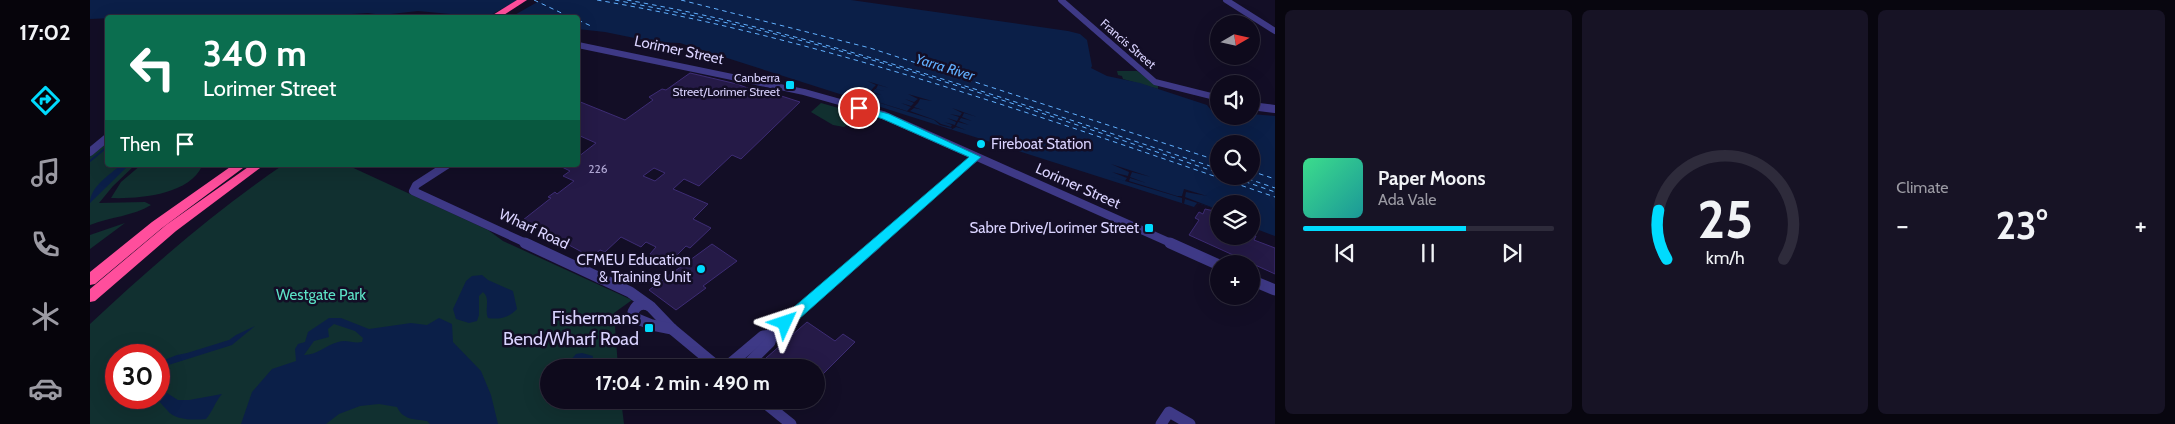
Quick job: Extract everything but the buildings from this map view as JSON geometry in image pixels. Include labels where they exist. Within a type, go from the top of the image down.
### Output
[{"type":"highway","points":[[497,15],[523,0]]},
{"type":"highway","points":[[510,15],[535,0]]},
{"type":"highway","points":[[90,280],[157,225],[238,167]]},
{"type":"highway","points":[[90,297],[171,228],[255,167]]},
{"type":"street","name":"Francis Street","points":[[1061,0],[1155,82],[1210,96]]},
{"type":"street","points":[[1226,0],[1275,31]]},
{"type":"street","name":"Lorimer Street","points":[[580,44],[804,92],[886,116],[1210,261]]},
{"type":"street","points":[[1260,107],[1275,109]]},
{"type":"street","points":[[90,152],[105,140]]},
{"type":"street","points":[[753,359],[770,342],[772,335],[976,157]]},
{"type":"street","name":"Wharf Road","points":[[444,167],[416,185],[413,191],[630,292],[648,305],[672,329],[708,359]]},
{"type":"street","points":[[1260,284],[1275,290]]},
{"type":"street","points":[[648,305],[643,304],[636,307],[633,312],[635,318],[652,326],[672,329]]},
{"type":"street","points":[[736,359],[763,336],[772,335]]},
{"type":"street","points":[[772,409],[791,424]]},
{"type":"street","points":[[1161,424],[1169,412],[1190,424]]},
{"type":"green space","points":[[1117,71],[1137,71],[1158,86],[1158,89],[1123,79],[1122,76],[1118,75]]},
{"type":"green space","points":[[821,103],[849,111],[857,119],[844,127],[833,125],[811,112]]},
{"type":"green space","points":[[105,142],[105,167],[133,167],[99,203],[145,202],[151,205],[137,212],[90,225],[90,154]]},
{"type":"green space","points":[[139,167],[201,167],[195,176],[175,189],[135,198],[111,198],[121,182]]},
{"type":"green space","name":"Westgate Park","points":[[280,167],[351,167],[488,230],[503,241],[632,300],[614,313],[617,359],[540,359],[540,409],[622,409],[624,424],[90,424],[90,324],[184,241],[232,202]]},
{"type":"green space","points":[[125,223],[90,249],[90,235]]},
{"type":"water","name":"Yarra River","points":[[90,0],[851,0],[1068,31],[1080,34],[1087,40],[1091,68],[1107,76],[1140,83],[1207,105],[1210,109],[1210,125],[1260,125],[1260,115],[1275,116],[1275,236],[1260,230],[1260,195],[1210,195],[1210,207],[1197,203],[1194,207],[680,43],[654,42],[605,32],[580,29],[580,15],[461,15],[418,11],[382,15],[368,13],[336,15],[105,15],[105,18],[90,19]]},
{"type":"water","points":[[118,167],[127,167],[90,203],[93,192],[106,177]]},
{"type":"water","points":[[482,275],[488,280],[513,291],[517,309],[504,317],[488,318],[487,298],[483,292],[479,296],[479,315],[477,321],[469,323],[456,319],[453,309],[466,281],[472,276]]},
{"type":"water","points":[[329,318],[341,318],[369,329],[411,323],[427,325],[439,318],[452,324],[453,342],[481,371],[491,395],[498,424],[430,424],[427,421],[406,417],[397,407],[379,404],[360,406],[339,414],[326,424],[241,424],[252,392],[272,369],[296,361],[295,349],[298,344],[305,342],[308,332]],"holes":[[[334,324],[355,331],[363,338],[362,342],[341,341],[309,355],[304,355],[314,341],[329,337],[328,329]]]},
{"type":"water","points":[[255,326],[232,345],[170,365],[170,358],[229,340]]},
{"type":"water","points":[[582,353],[593,356],[592,359],[572,359],[576,354]]},
{"type":"water","points":[[222,394],[206,419],[185,419],[171,414],[166,409],[170,409],[170,395],[178,400],[189,400]]},
{"type":"pier","points":[[518,0],[541,0],[515,15],[491,15]]},
{"type":"pier","points":[[867,81],[889,88],[878,85],[876,89],[884,91],[875,89],[873,92],[881,95],[871,93],[869,96],[877,99],[869,97],[868,99],[907,111],[911,107],[901,103],[911,106],[914,103],[905,99],[914,102],[918,99],[908,94],[932,101],[920,99],[914,107],[923,110],[914,108],[910,111],[935,120],[941,124],[951,127],[952,125],[944,122],[955,125],[956,122],[947,118],[957,121],[959,117],[950,114],[960,116],[962,113],[952,108],[977,117],[964,113],[962,117],[972,121],[961,118],[959,121],[969,125],[958,122],[956,126],[966,130],[956,127],[951,130],[952,128],[940,125],[934,120],[864,98],[866,96],[858,93],[867,95],[869,92],[862,89],[871,91],[876,85]]},
{"type":"pier","points":[[1111,164],[1151,177],[1132,172],[1130,177],[1146,183],[1130,178],[1129,181],[1177,196],[1182,196],[1184,189],[1207,196],[1186,192],[1185,197],[1210,207],[1185,199],[1184,204],[1182,203],[1182,198],[1108,176],[1125,181],[1127,178],[1112,172],[1128,176],[1129,172]]},
{"type":"waterway","points":[[90,161],[105,148]]},
{"type":"ferry route","points":[[534,0],[566,15]]},
{"type":"ferry route","points":[[597,0],[684,17],[770,37],[855,60],[1024,112],[1275,197]]},
{"type":"ferry route","points":[[615,0],[767,32],[881,63],[994,98],[1210,170]]},
{"type":"ferry route","points":[[627,0],[703,15],[852,52],[1000,97],[1210,166]]},
{"type":"ferry route","points":[[681,0],[870,48],[1210,158]]},
{"type":"ferry route","points":[[580,21],[591,26]]},
{"type":"ferry route","points":[[1260,174],[1275,179]]},
{"type":"ferry route","points":[[1260,183],[1275,188]]},
{"type":"ferry route","points":[[1255,185],[1275,192]]},
{"type":"place","name":"Canberra Street/Lorimer Street","points":[[790,85]]},
{"type":"place","name":"Fireboat Station","points":[[981,144]]},
{"type":"place","name":"Sabre Drive/Lorimer Street","points":[[1149,228]]},
{"type":"place","name":"CFMEU Education & Training Unit","points":[[701,269]]},
{"type":"place","name":"Fishermans Bend/Wharf Road","points":[[649,328]]},
{"type":"route","points":[[785,323],[976,157],[886,116],[859,108]]}]
